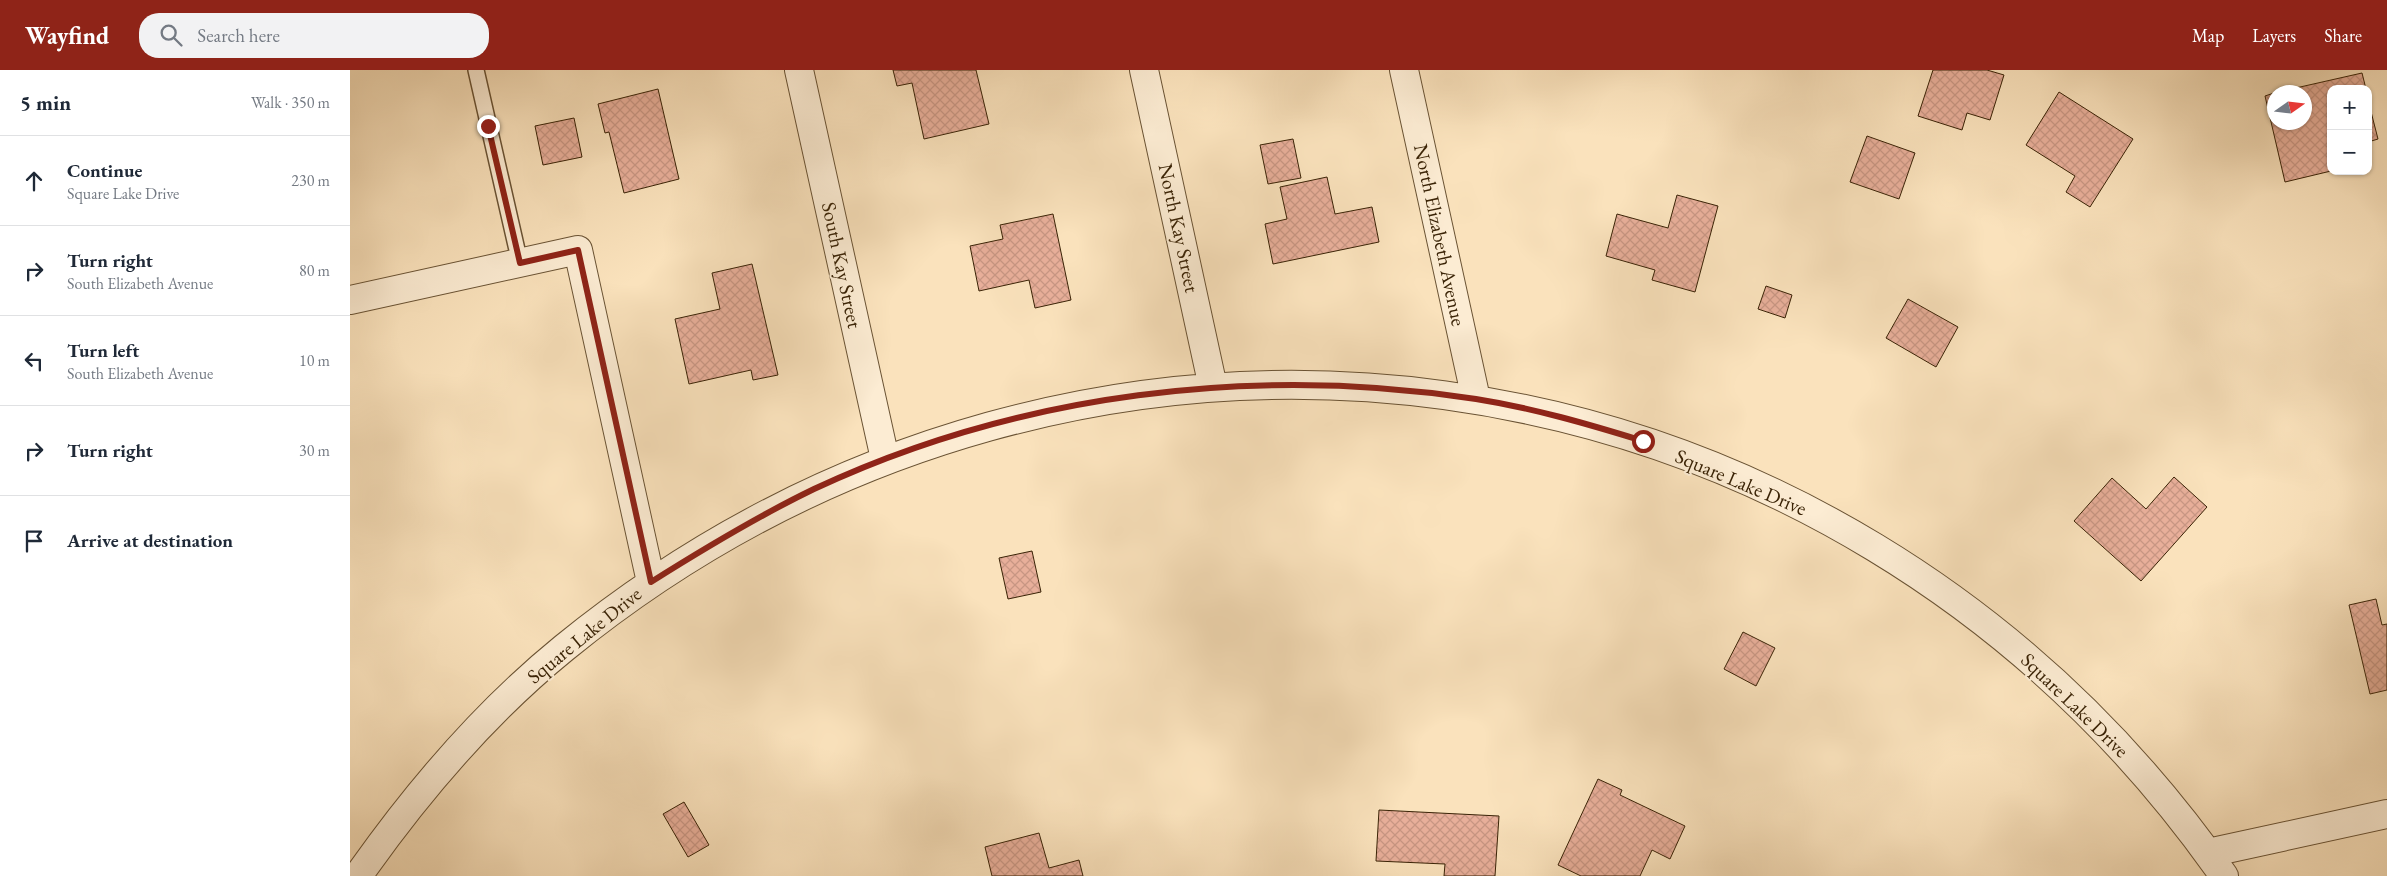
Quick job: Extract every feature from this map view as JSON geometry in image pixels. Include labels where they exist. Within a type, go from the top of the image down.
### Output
[{"type":"street","name":"South Kay Street","points":[[799,70],[885,459]]},
{"type":"street","name":"North Kay Street","points":[[1144,70],[1213,387]]},
{"type":"street","name":"North Elizabeth Avenue","points":[[1404,70],[1476,399]]},
{"type":"street","points":[[350,300],[578,250],[651,582]]},
{"type":"street","name":"Square Lake Drive","points":[[358,876],[394,825],[451,756],[513,693],[563,649],[651,582],[736,529],[815,489],[885,459],[970,430],[1057,409],[1145,394],[1213,387],[1300,384],[1378,388],[1476,399],[1580,422],[1643,441],[1726,471],[1807,509],[1884,552],[1958,602],[2028,657],[2093,718],[2153,783],[2224,876]]},
{"type":"street","points":[[2208,853],[2387,814]]},
{"type":"lane","points":[[476,70],[520,263]]},
{"type":"building","points":[[893,70],[976,70],[989,124],[924,139],[912,83],[897,86]]},
{"type":"building","points":[[1933,70],[1987,70],[2004,75],[1990,120],[1967,113],[1962,130],[1918,116]]},
{"type":"building","points":[[2362,73],[2365,85],[2327,85],[2327,172],[2285,182],[2273,130],[2312,130],[2312,85],[2309,85]]},
{"type":"building","points":[[658,89],[679,179],[624,193],[609,132],[605,133],[598,104]]},
{"type":"building","points":[[2059,92],[2133,139],[2090,207],[2066,192],[2075,176],[2026,145]]},
{"type":"building","points":[[2372,116],[2378,139],[2372,141]]},
{"type":"building","points":[[574,118],[582,157],[543,165],[535,126]]},
{"type":"building","points":[[1867,136],[1915,153],[1899,199],[1850,182]]},
{"type":"building","points":[[1293,139],[1301,178],[1268,184],[1260,145]]},
{"type":"building","points":[[1327,177],[1335,214],[1372,207],[1379,242],[1273,264],[1265,224],[1287,219],[1280,187]]},
{"type":"building","points":[[1677,195],[1718,206],[1695,292],[1652,280],[1655,270],[1606,256],[1617,214],[1668,228]]},
{"type":"building","points":[[1053,214],[1071,300],[1035,308],[1029,280],[979,291],[970,246],[1003,239],[1000,225]]},
{"type":"building","points":[[752,264],[778,375],[753,380],[751,370],[689,384],[675,319],[720,309],[712,273]]},
{"type":"building","points":[[1766,286],[1792,295],[1785,318],[1758,309]]},
{"type":"building","points":[[1908,299],[1958,327],[1936,367],[1886,338]]},
{"type":"building","points":[[2174,477],[2207,507],[2141,581],[2074,521],[2112,478],[2146,509]]},
{"type":"building","points":[[1032,551],[1041,592],[1008,599],[999,558]]},
{"type":"building","points":[[2376,599],[2382,625],[2387,624],[2387,690],[2370,694],[2349,605]]},
{"type":"building","points":[[1743,632],[1775,648],[1756,686],[1724,669]]},
{"type":"building","points":[[1598,779],[1622,790],[1620,795],[1685,826],[1670,859],[1652,850],[1640,876],[1581,876],[1558,865]]},
{"type":"building","points":[[684,802],[709,845],[688,857],[663,814]]},
{"type":"building","points":[[1379,810],[1499,816],[1495,876],[1444,876],[1445,864],[1376,861]]},
{"type":"building","points":[[1039,833],[1049,868],[1079,860],[1083,876],[992,876],[985,847]]},
{"type":"route","points":[[488,126],[520,263],[578,250],[651,582],[736,529],[815,489],[885,459],[970,430],[1057,409],[1145,394],[1213,387],[1300,384],[1388,388],[1476,399],[1514,406],[1580,422],[1643,441]]}]
